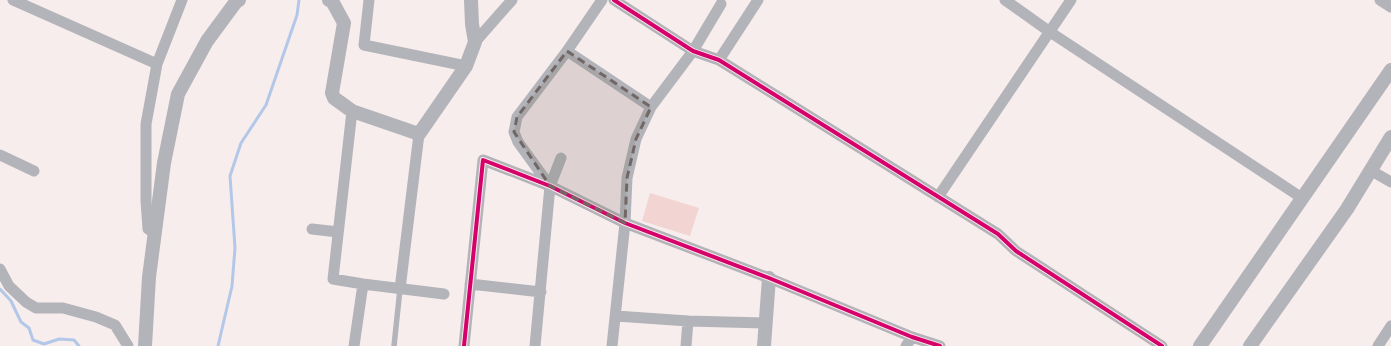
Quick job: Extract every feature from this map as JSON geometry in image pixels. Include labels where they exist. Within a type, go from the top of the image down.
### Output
[{"type":"street","points":[[13,0],[157,64]]},
{"type":"street","points":[[155,233],[148,229],[146,201],[146,124],[157,64],[182,0]]},
{"type":"street","points":[[145,346],[149,277],[164,163],[178,94],[207,42],[235,3],[239,0]]},
{"type":"street","points":[[329,0],[332,2],[344,23],[332,92],[334,98],[352,111],[420,134]]},
{"type":"street","points":[[368,0],[364,45],[466,66]]},
{"type":"street","points":[[471,0],[472,24],[475,42]]},
{"type":"street","points":[[400,289],[420,134],[466,66],[475,42],[512,0]]},
{"type":"street","points":[[550,186],[518,142],[514,132],[518,116],[567,51],[602,0]]},
{"type":"street","points":[[614,0],[693,51],[719,60],[998,234],[1016,251],[1162,346]]},
{"type":"street","points":[[719,60],[758,0]]},
{"type":"street","points":[[1005,0],[1050,32],[1302,198]]},
{"type":"street","points":[[938,197],[1071,0]]},
{"type":"street","points":[[1380,0],[1391,7]]},
{"type":"street","points":[[612,346],[625,223],[627,178],[636,139],[651,107],[693,51],[721,4]]},
{"type":"street","points":[[567,51],[651,107]]},
{"type":"street","points":[[1200,346],[1391,70]]},
{"type":"street","points":[[352,111],[333,279],[444,294]]},
{"type":"street","points":[[1250,346],[1346,209],[1391,137]]},
{"type":"street","points":[[0,155],[34,171]]},
{"type":"street","points":[[535,346],[550,186],[560,158]]},
{"type":"street","points":[[464,346],[483,160],[550,186],[625,223],[769,278],[909,341],[940,346]]},
{"type":"street","points":[[1370,170],[1391,182]]},
{"type":"street","points":[[312,229],[338,232]]},
{"type":"street","points":[[0,269],[9,286],[26,302],[36,308],[63,308],[96,317],[115,325],[128,346]]},
{"type":"street","points":[[764,346],[769,278]]},
{"type":"street","points":[[354,346],[363,284]]},
{"type":"street","points":[[470,284],[541,292]]},
{"type":"street","points":[[616,316],[688,321],[765,323]]},
{"type":"street","points":[[686,346],[688,321]]},
{"type":"street","points":[[1378,346],[1391,326]]},
{"type":"lane","points":[[394,346],[400,289]]},
{"type":"highlighted area","points":[[567,51],[651,107],[636,139],[627,178],[625,223],[550,186],[514,132],[517,117]]},
{"type":"shaded area","points":[[650,193],[699,208],[690,236],[642,221]]},
{"type":"waterway","points":[[218,346],[232,286],[235,248],[230,176],[241,143],[266,105],[297,15],[299,0]]},
{"type":"waterway","points":[[0,289],[11,301],[21,322],[29,328],[33,340],[44,344],[59,339],[74,340],[79,346]]},
{"type":"cycle path","points":[[614,0],[693,51],[719,60],[998,234],[1016,251],[1162,346]]},
{"type":"cycle path","points":[[464,346],[483,160],[550,186],[625,223],[769,278],[912,337],[940,346]]}]
